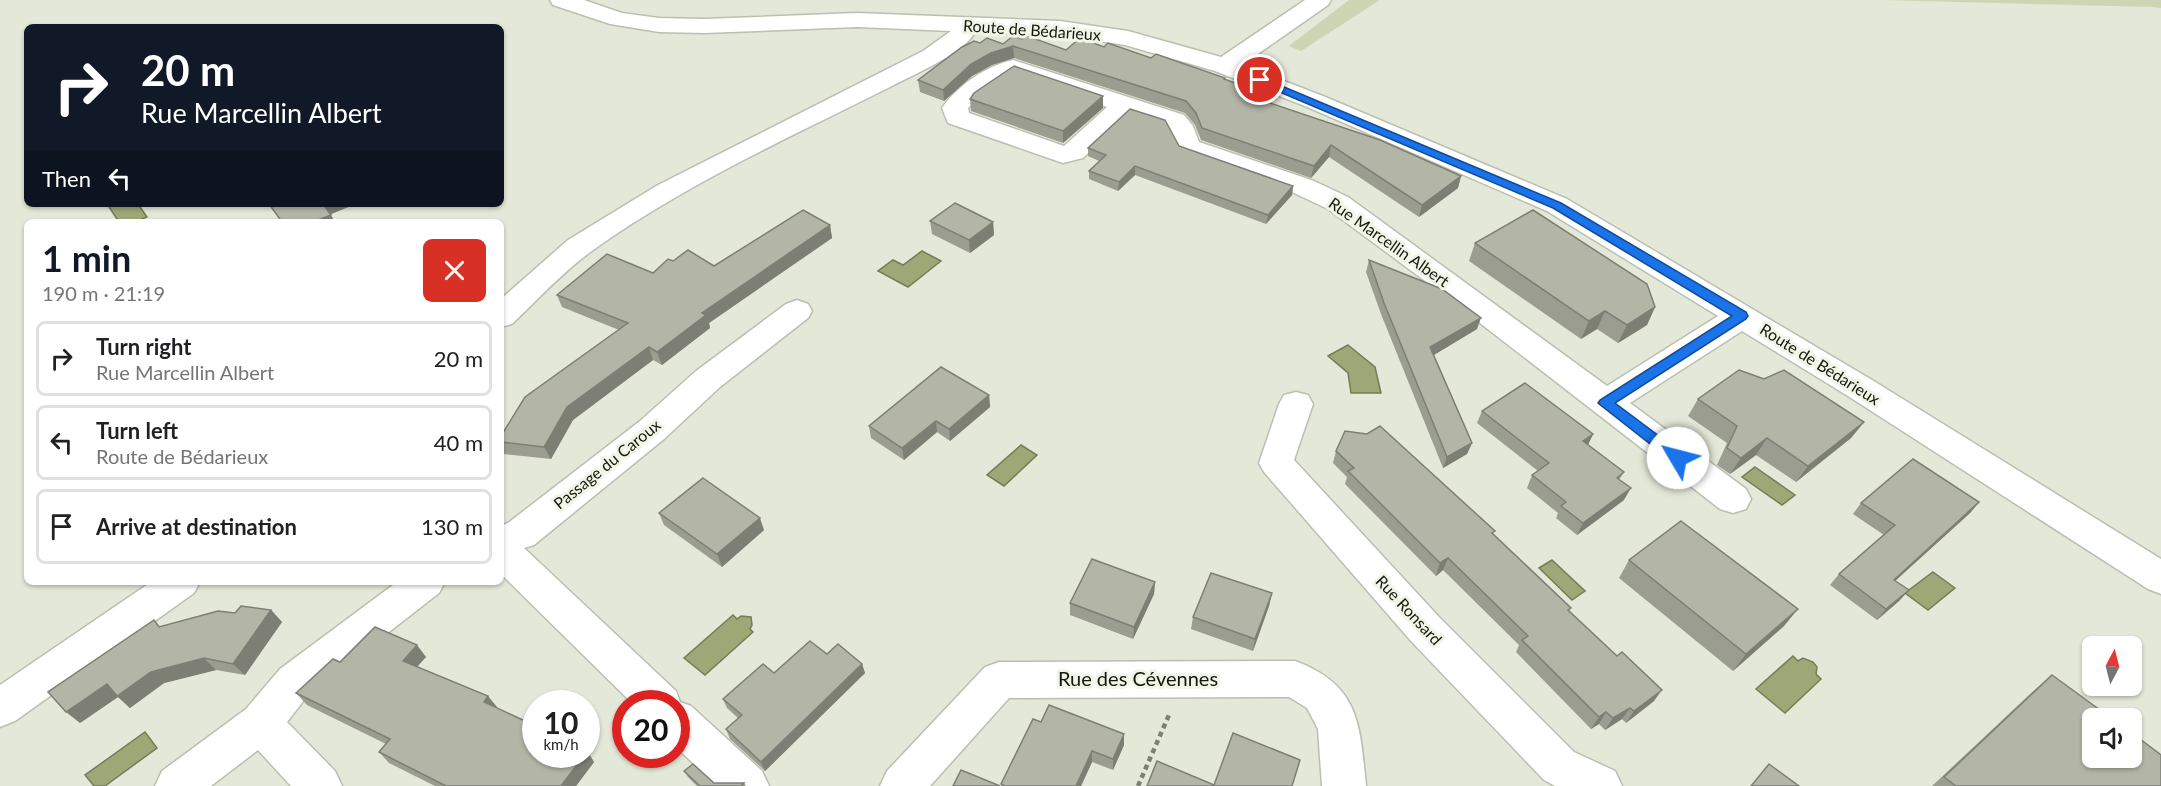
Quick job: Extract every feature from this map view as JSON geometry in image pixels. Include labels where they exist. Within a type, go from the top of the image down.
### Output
[{"type":"street","name":"Route de Bédarieux","points":[[561,0],[618,20],[659,25],[704,26],[857,20],[1060,28],[1128,38],[1224,66],[1325,106],[1557,205],[1742,316],[2161,578]]},
{"type":"street","points":[[1224,66],[1320,0]]},
{"type":"street","points":[[504,313],[578,246],[668,191],[748,147],[932,56],[962,34],[965,25]]},
{"type":"street","name":"Rue Marcellin Albert","points":[[1125,105],[1074,152],[1063,155],[957,118],[955,110],[973,90],[1005,68],[1013,67],[1175,121],[1180,126],[1188,147],[1304,187],[1338,203],[1451,285],[1733,499]]},
{"type":"street","name":"Passage du Caroux","points":[[504,540],[520,534],[652,430],[708,379],[796,311]]},
{"type":"street","points":[[1605,403],[1742,316]]},
{"type":"street","name":"Rue Ronsard","points":[[1296,404],[1276,463],[1425,629],[1559,766],[1600,786]]},
{"type":"street","points":[[504,553],[646,690]]},
{"type":"street","points":[[0,708],[177,585]]},
{"type":"street","points":[[177,786],[261,723],[294,682],[422,585]]},
{"type":"street","name":"Rue des Cévennes","points":[[902,786],[999,680],[1185,679],[1295,679],[1321,695],[1339,726],[1344,786]]},
{"type":"street","points":[[261,723],[320,786]]},
{"type":"street","points":[[690,731],[747,786]]},
{"type":"path","points":[[1138,786],[1185,679]]},
{"type":"shaded area","points":[[1349,0],[1380,0],[1301,51],[1289,46]]},
{"type":"shaded area","points":[[1881,0],[2161,0],[2161,8],[2152,7]]},
{"type":"shaded area","points":[[109,207],[140,207],[147,217],[142,219],[117,219]]},
{"type":"shaded area","points":[[922,251],[941,261],[908,287],[878,271],[893,260],[903,265]]},
{"type":"shaded area","points":[[1348,345],[1375,367],[1381,393],[1351,393],[1348,373],[1328,356]]},
{"type":"shaded area","points":[[1021,445],[1037,455],[1004,486],[987,475]]},
{"type":"shaded area","points":[[1755,467],[1795,495],[1782,505],[1742,477]]},
{"type":"shaded area","points":[[1552,560],[1585,591],[1572,600],[1539,568]]},
{"type":"shaded area","points":[[1933,572],[1955,588],[1928,610],[1905,593]]},
{"type":"shaded area","points":[[733,615],[737,619],[741,616],[751,617],[750,629],[753,632],[705,675],[684,658]]},
{"type":"shaded area","points":[[1793,656],[1798,661],[1803,658],[1813,662],[1817,667],[1816,674],[1821,679],[1785,713],[1756,689]]},
{"type":"shaded area","points":[[145,732],[157,748],[105,786],[94,786],[85,775]]},
{"type":"building","points":[[1013,36],[1022,39],[1027,36],[1066,50],[1080,38],[1104,47],[1108,43],[1151,58],[1156,54],[1249,88],[1243,94],[1380,140],[1461,176],[1422,205],[1331,145],[1314,166],[1202,128],[1196,113],[1186,101],[1013,46],[991,53],[971,64],[943,90],[918,80],[962,47],[974,41],[980,43],[987,38],[1003,44]]},
{"type":"building","points":[[1014,66],[1103,96],[1063,131],[970,99],[974,93]]},
{"type":"building","points":[[1130,109],[1165,120],[1179,146],[1293,186],[1268,215],[1135,166],[1119,182],[1089,171],[1106,155],[1088,148]]},
{"type":"building","points":[[955,203],[993,222],[969,240],[930,221]]},
{"type":"building","points":[[271,207],[325,207],[331,215],[321,219],[280,219]]},
{"type":"building","points":[[803,210],[830,225],[702,313],[706,315],[657,352],[649,347],[567,407],[544,447],[504,442],[504,431],[525,397],[628,323],[557,295],[607,254],[653,273],[668,259],[673,261],[688,250],[714,266]]},
{"type":"building","points":[[1533,210],[1647,284],[1655,307],[1627,325],[1605,311],[1589,321],[1475,243]]},
{"type":"building","points":[[1369,260],[1442,289],[1481,318],[1430,347],[1472,443],[1447,457],[1384,303]]},
{"type":"building","points":[[941,367],[989,395],[949,429],[936,421],[902,448],[869,426]]},
{"type":"building","points":[[1739,370],[1764,379],[1784,370],[1864,422],[1808,466],[1767,438],[1741,458],[1727,448],[1737,426],[1698,399]]},
{"type":"building","points":[[1525,383],[1593,434],[1583,441],[1624,472],[1617,478],[1631,488],[1583,523],[1561,506],[1566,502],[1532,475],[1549,463],[1482,411]]},
{"type":"building","points":[[1380,426],[1495,531],[1492,533],[1571,608],[1568,610],[1617,656],[1622,652],[1662,690],[1634,711],[1630,708],[1613,718],[1606,712],[1599,717],[1522,640],[1528,636],[1448,558],[1440,563],[1348,471],[1354,468],[1336,451],[1345,431],[1367,434]]},
{"type":"building","points":[[1913,459],[1979,502],[1894,580],[1909,590],[1886,609],[1839,574],[1895,525],[1861,503]]},
{"type":"building","points":[[703,478],[760,518],[717,554],[659,513]]},
{"type":"building","points":[[1681,521],[1798,609],[1746,654],[1629,560]]},
{"type":"building","points":[[1092,559],[1155,582],[1134,627],[1070,603]]},
{"type":"building","points":[[1211,573],[1272,593],[1255,639],[1193,617]]},
{"type":"building","points":[[241,606],[271,610],[233,664],[204,658],[151,672],[117,696],[107,684],[66,712],[48,692],[154,620],[159,627],[218,611],[235,613]]},
{"type":"building","points":[[375,627],[417,645],[403,661],[488,696],[484,702],[522,720],[522,768],[574,768],[561,786],[446,786],[379,752],[390,739],[296,693],[333,659],[340,662]]},
{"type":"building","points":[[810,641],[827,654],[838,644],[862,664],[761,762],[726,729],[742,715],[723,699],[763,664],[774,673]]},
{"type":"building","points":[[2052,675],[2097,708],[2082,708],[2082,768],[2142,768],[2142,741],[2161,755],[2161,786],[1956,786],[1944,777]]},
{"type":"building","points":[[1049,705],[1124,734],[1113,759],[1092,751],[1076,786],[1005,786],[1001,784],[1033,719],[1041,722]]},
{"type":"building","points":[[1233,733],[1300,760],[1292,786],[1147,786],[1157,761],[1214,785]]},
{"type":"building","points":[[693,764],[714,783],[744,783],[741,786],[700,786],[684,771]]},
{"type":"building","points":[[1769,764],[1799,786],[1751,786]]},
{"type":"building","points":[[961,770],[1000,786],[953,786]]},
{"type":"route","points":[[1260,80],[1557,205],[1742,316],[1605,403],[1678,458]]}]
